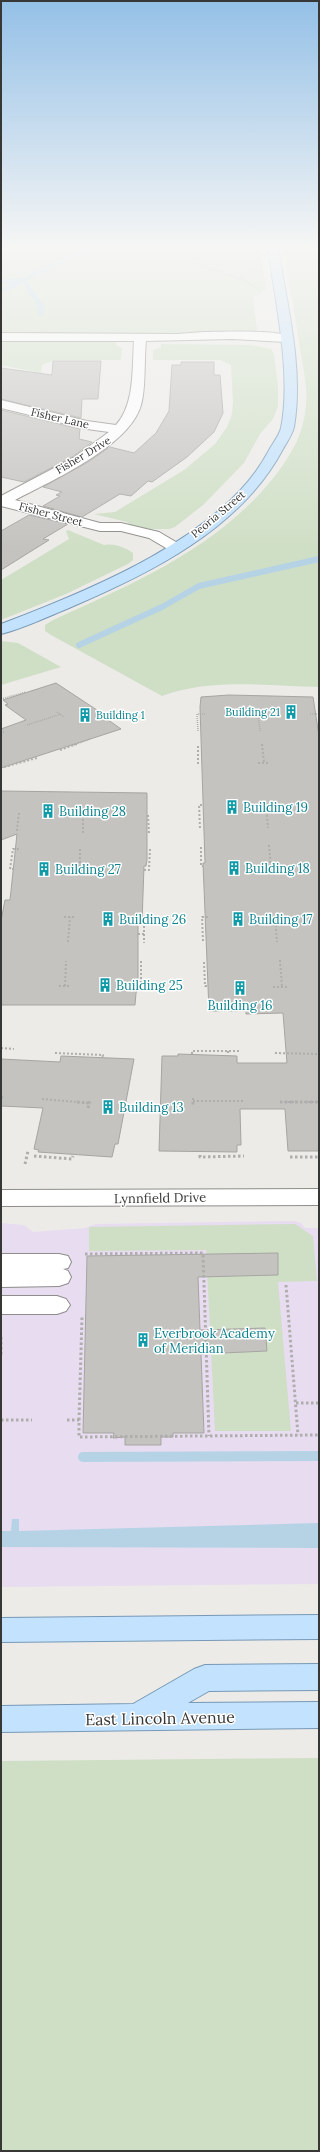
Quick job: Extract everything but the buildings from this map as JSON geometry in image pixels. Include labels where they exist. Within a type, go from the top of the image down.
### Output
[{"type":"main road","name":"Peoria Street","points":[[1,629],[95,591],[145,566],[176,548],[214,521],[240,498],[260,477],[279,448],[290,420],[293,402],[287,347]]},
{"type":"main road","points":[[1,1630],[319,1627]]},
{"type":"main road","points":[[135,1718],[205,1678],[319,1677]]},
{"type":"main road","name":"East Lincoln Avenue","points":[[1,1719],[319,1715]]},
{"type":"street","name":"Fisher Drive","points":[[2,502],[94,450],[120,430],[131,416],[135,408],[139,347]]},
{"type":"street","name":"Fisher Lane","points":[[1,404],[87,425],[120,430]]},
{"type":"street","name":"Fisher Street","points":[[2,502],[100,528],[106,537],[139,545],[176,548]]},
{"type":"street","name":"Lynnfield Drive","points":[[1,1198],[73,1199],[319,1197]]},
{"type":"street","points":[[1,1262],[58,1284]]},
{"type":"street","points":[[1,1278],[58,1284]]},
{"type":"street","points":[[1,1292],[58,1284]]},
{"type":"street","points":[[1,1305],[58,1284]]},
{"type":"path","points":[[1,699],[26,692]]},
{"type":"path","points":[[57,712],[64,717]]},
{"type":"path","points":[[252,712],[265,712]]},
{"type":"path","points":[[258,712],[260,731]]},
{"type":"path","points":[[27,725],[61,714]]},
{"type":"path","points":[[198,731],[197,714],[205,714]]},
{"type":"path","points":[[310,714],[319,714]]},
{"type":"path","points":[[60,750],[90,739]]},
{"type":"path","points":[[262,744],[264,763]]},
{"type":"path","points":[[198,746],[198,764],[200,764]]},
{"type":"path","points":[[4,767],[37,758]]},
{"type":"path","points":[[258,763],[269,763]]},
{"type":"path","points":[[200,828],[199,805],[202,805]]},
{"type":"path","points":[[259,807],[272,807]]},
{"type":"path","points":[[266,807],[268,828]]},
{"type":"path","points":[[77,811],[90,811]]},
{"type":"path","points":[[83,811],[83,833]]},
{"type":"path","points":[[19,813],[16,830],[20,830]]},
{"type":"path","points":[[148,815],[150,815],[148,826],[149,833]]},
{"type":"path","points":[[199,821],[205,821]]},
{"type":"path","points":[[269,844],[270,867]]},
{"type":"path","points":[[201,847],[201,866],[203,866]]},
{"type":"path","points":[[14,869],[10,869],[14,856],[13,849],[19,849]]},
{"type":"path","points":[[80,849],[80,870]]},
{"type":"path","points":[[144,870],[149,870],[150,850]]},
{"type":"path","points":[[264,867],[278,867]]},
{"type":"path","points":[[74,870],[86,870]]},
{"type":"path","points":[[64,917],[75,917]]},
{"type":"path","points":[[68,942],[70,917]]},
{"type":"path","points":[[203,941],[202,917],[208,917]]},
{"type":"path","points":[[269,917],[281,917]]},
{"type":"path","points":[[275,917],[277,942]]},
{"type":"path","points":[[142,920],[144,920],[144,943]]},
{"type":"path","points":[[203,933],[208,933]]},
{"type":"path","points":[[138,934],[144,934]]},
{"type":"path","points":[[280,960],[282,987]]},
{"type":"path","points":[[66,961],[66,986]]},
{"type":"path","points":[[138,984],[141,984],[141,961]]},
{"type":"path","points":[[204,962],[205,986],[208,986]]},
{"type":"path","points":[[204,968],[208,967]]},
{"type":"path","points":[[59,986],[71,986]]},
{"type":"path","points":[[273,987],[288,987]]},
{"type":"path","points":[[3,1049],[14,1049]]},
{"type":"path","points":[[192,1054],[192,1051],[240,1051]]},
{"type":"path","points":[[228,1051],[228,1056]]},
{"type":"path","points":[[54,1053],[103,1055],[102,1058]]},
{"type":"path","points":[[275,1053],[317,1054]]},
{"type":"path","points":[[42,1099],[90,1102],[88,1108]]},
{"type":"path","points":[[193,1106],[193,1100],[244,1101]]},
{"type":"path","points":[[280,1102],[319,1102]]},
{"type":"path","points":[[25,1164],[28,1151]]},
{"type":"path","points":[[34,1156],[46,1155],[72,1159],[73,1156]]},
{"type":"path","points":[[200,1155],[200,1157],[244,1156]]},
{"type":"path","points":[[290,1157],[302,1155],[319,1157]]},
{"type":"path","points":[[84,1262],[84,1254],[203,1253],[209,1436]]},
{"type":"path","points":[[286,1285],[298,1435]]},
{"type":"path","points":[[82,1310],[79,1437],[319,1435]]},
{"type":"path","points":[[1,1336],[1,1356]]},
{"type":"path","points":[[296,1403],[319,1403]]},
{"type":"path","points":[[1,1420],[32,1420]]},
{"type":"path","points":[[67,1420],[79,1420]]},
{"type":"shaded area","points":[[294,1221],[301,1223],[305,1228],[319,1228],[319,1584],[1,1587],[1,1223],[24,1225],[33,1232],[85,1228],[96,1224]]},
{"type":"green space","points":[[1,347],[122,348],[121,360],[54,360],[42,365],[41,373],[1,365]]},
{"type":"green space","points":[[160,347],[263,347],[271,349],[274,354],[278,386],[278,406],[273,419],[260,434],[244,463],[203,505],[175,527],[169,529],[150,529],[130,525],[127,522],[94,514],[115,512],[184,470],[215,444],[227,427],[232,414],[233,402],[231,365],[220,360],[153,360],[153,350]]},
{"type":"green space","points":[[300,347],[319,347],[319,687],[239,684],[219,685],[181,690],[162,696],[45,631],[45,625],[53,620],[115,592],[175,560],[204,542],[231,521],[256,498],[278,472],[288,457],[297,441],[303,424],[306,406],[306,392]]},
{"type":"green space","points":[[68,530],[104,545],[115,545],[126,549],[133,553],[133,560],[128,564],[66,594],[1,620],[1,580],[69,539],[66,531]]},
{"type":"green space","points":[[1,641],[18,643],[61,667],[1,685]]},
{"type":"green space","points":[[295,1224],[313,1236],[317,1281],[278,1282],[291,1431],[215,1431],[206,1250],[89,1251],[89,1227]]},
{"type":"green space","points":[[319,1758],[319,2151],[1,2151],[1,1761]]},
{"type":"water","points":[[12,1519],[19,1519],[19,1531],[319,1523],[319,1548],[1,1547],[1,1531],[11,1531]]},
{"type":"waterway","points":[[79,645],[162,607],[199,586],[319,559]]},
{"type":"waterway","points":[[83,1457],[319,1456]]},
{"type":"place","name":"Building 21","points":[[291,712]]},
{"type":"place","name":"Building 1","points":[[85,715]]},
{"type":"place","name":"Building 19","points":[[232,807]]},
{"type":"place","name":"Building 28","points":[[48,811]]},
{"type":"place","name":"Building 18","points":[[234,868]]},
{"type":"place","name":"Building 27","points":[[44,869]]},
{"type":"place","name":"Building 26","points":[[108,919]]},
{"type":"place","name":"Building 17","points":[[238,919]]},
{"type":"place","name":"Building 25","points":[[105,985]]},
{"type":"place","name":"Building 16","points":[[240,988]]},
{"type":"place","name":"Building 13","points":[[108,1107]]},
{"type":"place","name":"Everbrook Academy of Meridian","points":[[143,1340]]}]
